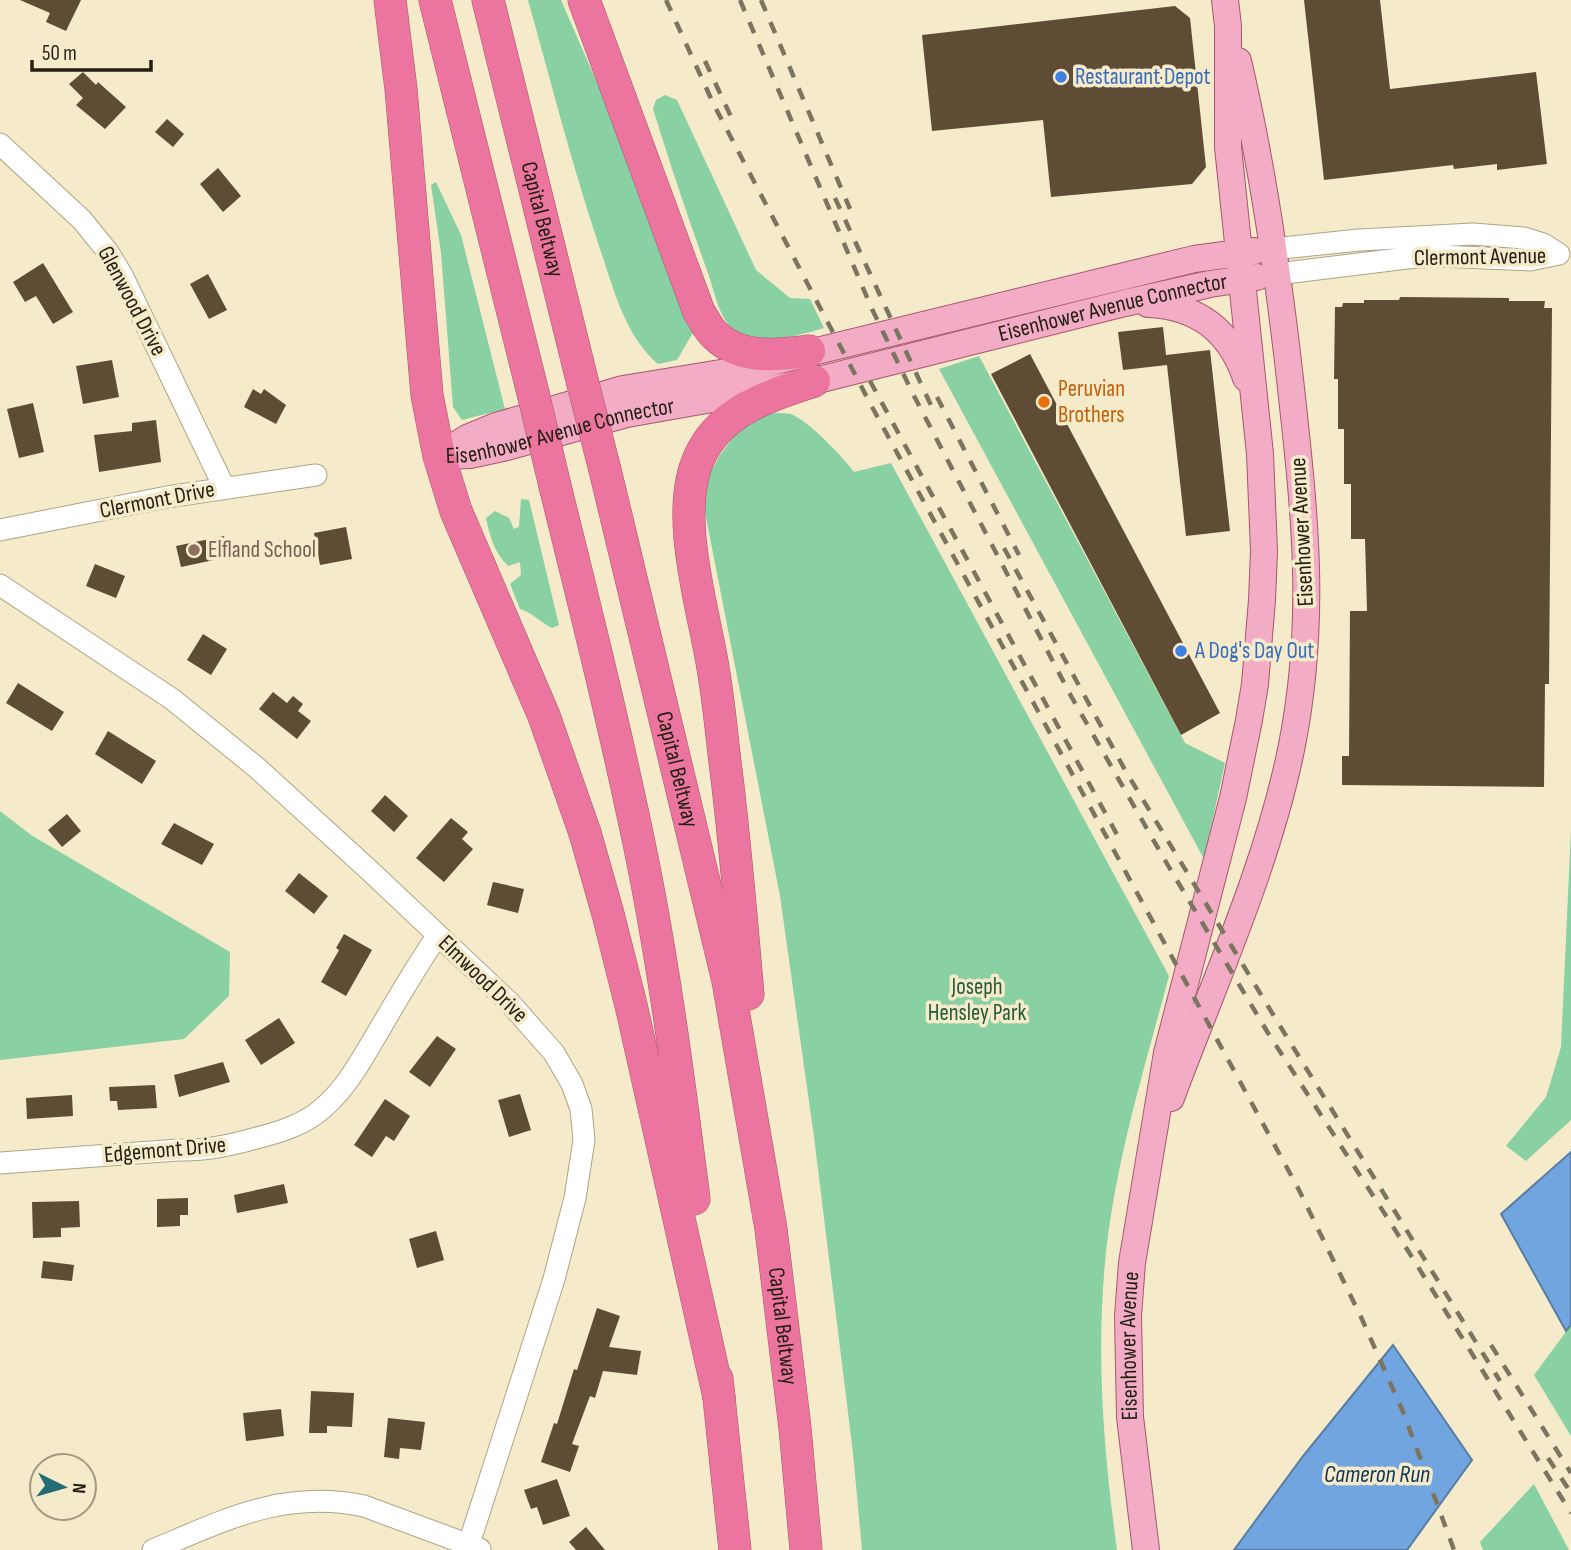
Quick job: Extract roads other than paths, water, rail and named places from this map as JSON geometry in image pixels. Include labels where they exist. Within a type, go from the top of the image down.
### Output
[{"type":"highway","points":[[390,0],[401,89],[426,395],[439,456],[456,511],[544,716],[588,845],[640,1045],[719,1397]]},
{"type":"highway","points":[[435,0],[533,393],[641,850],[675,1052],[719,1397],[735,1550]]},
{"type":"highway","name":"Capital Beltway","points":[[488,0],[728,981],[762,1167],[786,1350],[806,1550]]},
{"type":"highway","points":[[584,0],[699,312],[714,334],[741,351],[772,355],[811,366]]},
{"type":"highway","points":[[762,1167],[734,830],[713,665],[695,568],[688,499],[691,480],[700,456],[726,421],[811,366]]},
{"type":"main road","name":"Eisenhower Avenue","points":[[1146,1550],[1130,1417],[1128,1316],[1140,1205],[1167,1053],[1233,797],[1255,684],[1264,551],[1256,409],[1228,147],[1227,13]]},
{"type":"main road","name":"Eisenhower Avenue","points":[[1152,1144],[1259,862],[1282,787],[1298,709],[1307,620],[1307,549],[1275,262],[1253,127],[1227,13]]},
{"type":"main road","name":"Eisenhower Avenue Connector","points":[[811,366],[1194,259],[1239,253],[1275,262]]},
{"type":"main road","name":"Eisenhower Avenue Connector","points":[[439,456],[467,438],[496,426],[623,389],[739,370],[811,366],[1242,279],[1275,262]]},
{"type":"main road","points":[[1125,303],[1166,305],[1186,310],[1207,321],[1223,335],[1235,353],[1256,409]]},
{"type":"street","name":"Glenwood Drive","points":[[0,144],[82,220],[108,252],[122,275],[224,487]]},
{"type":"street","name":"Clermont Avenue","points":[[1473,234],[1524,238],[1543,244],[1559,254],[1530,260],[1437,256],[1275,262],[1359,240],[1473,234]]},
{"type":"street","name":"Clermont Drive","points":[[0,530],[224,487],[316,475]]},
{"type":"street","name":"Elmwood Drive","points":[[0,585],[133,671],[210,728],[369,870],[509,1002],[554,1053],[576,1091],[584,1140],[575,1198],[554,1279],[473,1548]]},
{"type":"street","name":"Edgemont Drive","points":[[0,1163],[178,1150],[190,1152],[236,1144],[298,1125],[322,1109],[342,1089],[419,962],[439,935]]},
{"type":"street","points":[[153,1550],[264,1506],[308,1500],[364,1506],[473,1548]]},
{"type":"water","points":[[1571,1152],[1571,1325],[1566,1331],[1501,1214]]},
{"type":"water","name":"Cameron Run","points":[[1393,1345],[1472,1460],[1407,1550],[1234,1550],[1303,1456]]},
{"type":"railway","points":[[666,0],[714,105],[871,405],[1298,1188],[1361,1317],[1404,1414],[1454,1550]]},
{"type":"railway","points":[[740,0],[872,309],[913,394],[1071,696],[1268,1033],[1392,1225],[1571,1513]]},
{"type":"railway","points":[[761,0],[850,209]]},
{"type":"railway","points":[[705,61],[733,121]]},
{"type":"railway","points":[[835,198],[935,414]]},
{"type":"railway","points":[[870,381],[1121,842]]},
{"type":"railway","points":[[937,397],[1019,555]]},
{"type":"railway","points":[[1004,548],[1125,770],[1500,1381]]},
{"type":"railway","points":[[1491,1345],[1571,1473]]},
{"type":"railway","points":[[1548,1458],[1571,1493]]},
{"type":"place","name":"Restaurant Depot","points":[[1061,77]]},
{"type":"place","name":"Peruvian Brothers","points":[[1044,402]]},
{"type":"place","name":"Elfland School","points":[[194,550]]},
{"type":"place","name":"A Dog's Day Out","points":[[1181,651]]},
{"type":"park label","name":"Joseph Hensley Park","points":[[977,1000]]}]
